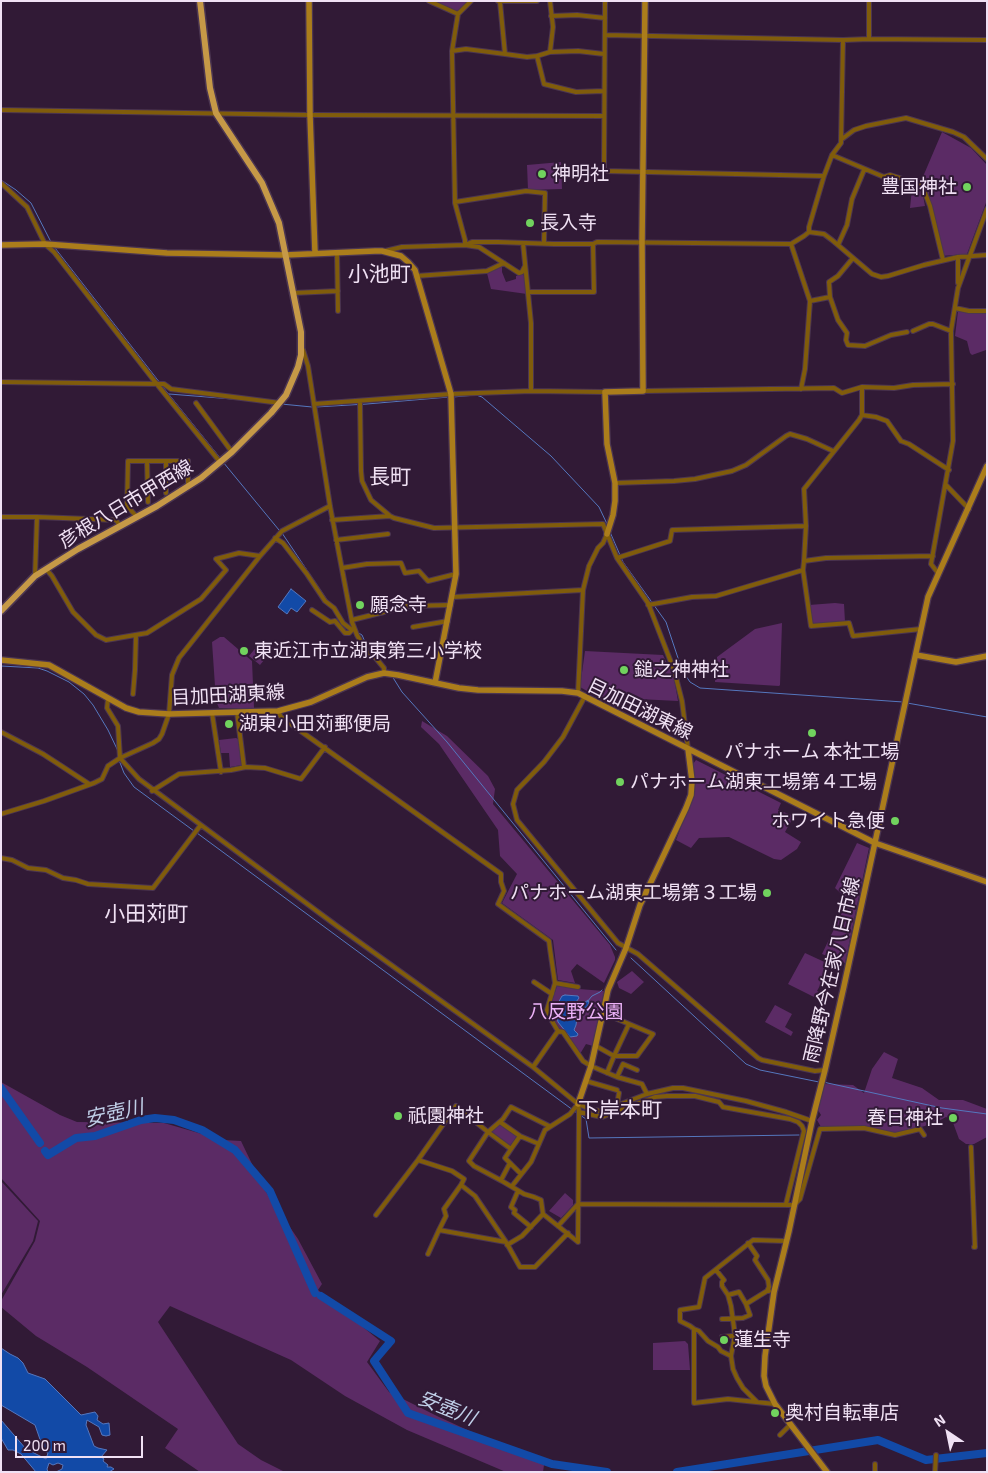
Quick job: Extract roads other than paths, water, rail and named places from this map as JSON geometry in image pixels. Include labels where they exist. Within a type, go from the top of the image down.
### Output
[{"type":"main road","name":"彦根八日市甲西線","points":[[1,611],[35,576],[78,549],[188,487],[220,462],[280,403],[286,395],[298,367],[302,345],[299,320],[279,223],[268,195],[216,113],[210,88],[200,1]]},
{"type":"street","points":[[309,1],[310,115],[315,253]]},
{"type":"street","points":[[429,1],[458,14]]},
{"type":"street","points":[[465,245],[454,202],[452,51],[458,14],[471,1]]},
{"type":"street","points":[[505,54],[499,2],[537,1]]},
{"type":"street","points":[[550,1],[552,27],[550,52]]},
{"type":"street","points":[[605,1],[604,171],[824,176]]},
{"type":"street","points":[[643,391],[642,172],[645,1]]},
{"type":"street","points":[[869,1],[869,39]]},
{"type":"street","points":[[551,16],[577,15],[605,18]]},
{"type":"street","points":[[605,35],[843,40],[987,40]]},
{"type":"street","points":[[809,232],[824,176],[832,155],[842,139],[843,40]]},
{"type":"street","points":[[452,51],[466,49],[526,57],[550,52],[578,50],[604,54]]},
{"type":"street","points":[[537,56],[544,84],[576,92],[604,91]]},
{"type":"street","points":[[1,110],[310,115],[604,116]]},
{"type":"street","points":[[842,139],[854,130],[866,126],[906,118],[964,137],[987,160]]},
{"type":"street","points":[[832,155],[884,177],[890,175],[922,184],[930,206],[943,260]]},
{"type":"street","points":[[838,245],[847,224],[852,199],[864,170]]},
{"type":"street","points":[[1,183],[27,207],[45,244],[54,252],[220,462]]},
{"type":"street","points":[[454,202],[526,192],[545,192],[544,244]]},
{"type":"street","points":[[958,288],[987,209]]},
{"type":"street","points":[[465,245],[472,242],[544,244],[593,244],[597,242],[791,244],[809,232],[824,234],[872,274],[881,276],[888,276],[943,260],[987,254]]},
{"type":"street","points":[[523,243],[531,323],[531,391]]},
{"type":"street","points":[[1,245],[45,244],[167,252],[285,255],[465,245],[480,247],[519,273],[522,272],[525,266]]},
{"type":"street","points":[[528,292],[594,292],[593,244]]},
{"type":"street","points":[[791,244],[810,301],[801,389]]},
{"type":"street","points":[[382,251],[401,256],[415,270],[451,394],[456,574],[435,684]]},
{"type":"street","points":[[337,252],[338,311]]},
{"type":"street","points":[[938,573],[931,564],[954,441],[951,331],[958,288],[958,257]]},
{"type":"street","points":[[853,258],[838,276],[830,282],[830,298],[838,320],[847,333],[846,340],[848,344],[852,346],[865,346],[891,335],[907,332]]},
{"type":"street","points":[[416,276],[487,271],[504,263]]},
{"type":"street","points":[[293,292],[338,292]]},
{"type":"street","points":[[810,301],[830,298]]},
{"type":"street","points":[[955,308],[969,311],[987,311]]},
{"type":"street","points":[[913,331],[933,324],[951,331]]},
{"type":"street","points":[[302,345],[308,366],[332,520],[352,621],[357,635],[368,654],[375,657],[384,668],[384,673]]},
{"type":"street","points":[[1,382],[156,383],[164,384],[171,389],[280,403]]},
{"type":"street","points":[[314,404],[451,394],[531,391],[604,392],[834,388],[842,393],[862,387],[894,388],[914,385],[953,384]]},
{"type":"street","points":[[862,387],[862,415],[804,489],[806,526],[803,570],[811,626],[849,623],[853,636],[921,629]]},
{"type":"street","points":[[578,693],[583,590],[589,566],[598,548],[603,543],[614,515],[616,483],[607,444],[604,392]]},
{"type":"street","points":[[360,401],[360,471],[362,481],[371,500],[390,516],[434,528],[603,524],[619,557],[648,605],[678,681],[682,701],[692,782],[691,795],[640,905],[626,948],[608,990],[591,1066],[578,1104],[570,1114],[545,1130],[531,1162],[512,1186]]},
{"type":"street","points":[[196,403],[232,452]]},
{"type":"street","points":[[862,415],[887,421],[901,441],[909,444],[949,470]]},
{"type":"street","points":[[616,483],[674,481],[722,474],[746,465],[790,434],[807,439],[834,452]]},
{"type":"street","points":[[136,517],[127,506],[128,461],[188,461],[188,487]]},
{"type":"street","points":[[147,461],[148,502]]},
{"type":"street","points":[[166,462],[166,493]]},
{"type":"street","name":"雨降野今在家八日市線","points":[[827,1472],[775,1404],[766,1386],[764,1369],[774,1292],[790,1231],[812,1121],[906,704],[928,596],[987,466]]},
{"type":"street","points":[[946,484],[968,509]]},
{"type":"street","points":[[1,814],[44,801],[102,779],[108,766],[159,739],[169,714],[172,675],[179,658],[275,538],[282,531],[330,506]]},
{"type":"street","points":[[332,520],[390,516]]},
{"type":"street","points":[[1,517],[116,520],[120,526]]},
{"type":"street","points":[[35,576],[37,517]]},
{"type":"street","points":[[619,557],[670,541],[672,530],[806,526]]},
{"type":"street","points":[[336,540],[388,534]]},
{"type":"street","points":[[275,538],[283,543],[325,601],[334,608],[343,623],[352,630]]},
{"type":"street","points":[[46,569],[73,612],[96,635],[106,640],[147,633],[201,599],[226,570],[216,559],[239,553],[260,556]]},
{"type":"street","points":[[804,561],[826,558],[933,556]]},
{"type":"street","points":[[342,568],[367,564],[401,563],[405,573],[419,571],[428,581],[456,574]]},
{"type":"street","points":[[648,605],[692,597],[716,596],[803,570]]},
{"type":"street","points":[[453,597],[583,590]]},
{"type":"street","points":[[352,621],[408,606],[451,605]]},
{"type":"street","points":[[312,610],[330,622],[335,621],[345,633],[352,630]]},
{"type":"street","points":[[352,621],[352,630]]},
{"type":"street","points":[[413,627],[448,621]]},
{"type":"street","points":[[133,694],[136,670],[136,635]]},
{"type":"street","points":[[916,655],[956,662],[987,656]]},
{"type":"street","name":"目加田湖東線","points":[[1,660],[49,665],[108,699],[139,712],[169,714],[278,711],[311,702],[366,677],[384,673],[435,684],[478,690],[562,691],[578,693],[875,843],[987,882]]},
{"type":"street","points":[[585,696],[563,738],[544,762],[517,790],[513,804],[517,820],[618,943],[638,954],[758,1058],[815,1071],[825,1070]]},
{"type":"street","points":[[108,699],[107,708],[118,726],[120,758],[131,772],[152,791],[533,1067],[578,1104],[600,1111],[647,1094],[673,1088],[690,1089],[746,1101],[812,1121]]},
{"type":"street","points":[[278,711],[281,717],[501,874],[504,891],[498,904],[549,941],[555,983],[548,1010],[558,1031],[562,1032],[583,1061],[606,1073],[642,1084],[647,1094]]},
{"type":"street","points":[[237,712],[244,767]]},
{"type":"street","points":[[212,713],[221,772]]},
{"type":"street","points":[[1,732],[43,754],[89,784]]},
{"type":"street","points":[[152,791],[178,774],[221,772],[244,767],[264,768],[301,779],[325,747]]},
{"type":"street","points":[[1,858],[12,860],[28,868],[46,870],[63,878],[88,884],[153,888],[200,826]]},
{"type":"street","points":[[534,982],[552,994]]},
{"type":"street","points":[[555,983],[578,987]]},
{"type":"street","points":[[596,1046],[614,1056],[637,1056],[653,1034],[603,1013]]},
{"type":"street","points":[[606,1073],[629,1024]]},
{"type":"street","points":[[533,1067],[558,1031]]},
{"type":"street","points":[[617,1077],[623,1064],[637,1070]]},
{"type":"street","points":[[586,1081],[618,1091],[617,1105]]},
{"type":"street","points":[[579,1112],[602,1117],[655,1097],[694,1096],[719,1102],[723,1108],[798,1122],[804,1131],[786,1204]]},
{"type":"street","points":[[549,1126],[511,1107],[503,1120],[488,1132],[469,1161],[474,1166],[518,1191],[541,1200],[543,1214],[578,1242],[578,1104]]},
{"type":"street","points":[[376,1216],[456,1106],[511,1149]]},
{"type":"street","points":[[500,1122],[520,1136],[539,1144]]},
{"type":"street","points":[[558,1226],[578,1204],[794,1205],[800,1199],[820,1129],[864,1128],[895,1135],[920,1129],[924,1134]]},
{"type":"street","points":[[520,1136],[505,1158],[521,1174]]},
{"type":"street","points":[[971,1147],[974,1247]]},
{"type":"street","points":[[418,1160],[452,1171],[464,1179],[444,1209],[446,1216],[428,1254]]},
{"type":"street","points":[[501,1180],[510,1163]]},
{"type":"street","points":[[460,1185],[475,1196],[520,1267],[535,1267],[568,1233]]},
{"type":"street","points":[[518,1191],[510,1207],[515,1210],[514,1213],[531,1227]]},
{"type":"street","points":[[439,1230],[506,1244],[522,1236],[543,1214]]},
{"type":"street","points":[[731,1356],[708,1341],[699,1331],[680,1321],[680,1310],[699,1308],[705,1278],[752,1240],[786,1241]]},
{"type":"street","points":[[748,1244],[757,1256],[755,1260],[768,1280],[769,1287],[767,1291]]},
{"type":"street","points":[[716,1270],[724,1280],[722,1286],[728,1296],[733,1319],[734,1335],[731,1356],[733,1369],[743,1388],[757,1402]]},
{"type":"street","points":[[746,1304],[767,1291],[774,1292]]},
{"type":"street","points":[[722,1319],[743,1318],[750,1315],[739,1292],[728,1296]]},
{"type":"street","points":[[694,1329],[694,1403],[728,1399],[775,1404]]},
{"type":"street","points":[[722,1337],[741,1335],[745,1337]]},
{"type":"street","points":[[780,1435],[790,1425]]},
{"type":"street","points":[[935,1472],[936,1455]]},
{"type":"street","points":[[874,1464],[875,1472]]},
{"type":"water","points":[[291,589],[306,601],[297,612],[291,608],[287,614],[278,607]]},
{"type":"water","points":[[562,996],[578,996],[579,998],[576,1002],[569,1003],[575,1010],[588,1000],[589,1003],[587,1007],[578,1011],[574,1030],[578,1034],[577,1036],[570,1037],[558,1022],[557,1005]]},
{"type":"water","points":[[1,1348],[18,1358],[28,1373],[45,1379],[81,1415],[95,1412],[98,1416],[97,1420],[103,1424],[109,1423],[110,1435],[106,1436],[102,1435],[99,1427],[87,1420],[86,1425],[94,1446],[107,1450],[101,1457],[104,1459],[103,1461],[108,1465],[107,1467],[114,1469],[109,1472],[56,1472],[62,1469],[63,1465],[49,1463],[48,1472],[36,1472],[21,1454],[8,1450],[1,1438],[1,1420],[26,1449],[46,1459],[48,1453],[44,1451],[35,1425],[1,1405]]},
{"type":"waterway","points":[[1,180],[31,203],[51,242]]},
{"type":"waterway","points":[[55,248],[160,383]]},
{"type":"waterway","points":[[162,386],[221,459]]},
{"type":"waterway","points":[[169,394],[245,400]]},
{"type":"waterway","points":[[453,397],[476,395],[482,397],[551,456],[599,507],[608,526]]},
{"type":"waterway","points":[[316,407],[449,397]]},
{"type":"waterway","points":[[281,404],[312,407]]},
{"type":"waterway","points":[[223,462],[279,530]]},
{"type":"waterway","points":[[610,532],[623,562],[666,622],[682,670],[690,682],[700,688],[903,702]]},
{"type":"waterway","points":[[282,533],[331,604]]},
{"type":"waterway","points":[[357,632],[362,635],[369,651],[379,659]]},
{"type":"waterway","points":[[1,666],[38,668],[69,682],[84,694],[93,705],[118,751]]},
{"type":"waterway","points":[[392,676],[402,692],[447,742],[616,950]]},
{"type":"waterway","points":[[907,703],[987,717]]},
{"type":"waterway","points":[[119,760],[124,773],[134,787],[194,831]]},
{"type":"waterway","points":[[197,833],[577,1113]]},
{"type":"waterway","points":[[631,958],[746,1064],[760,1070],[819,1082]]},
{"type":"waterway","points":[[587,1002],[592,996],[602,990]]},
{"type":"waterway","points":[[823,1082],[942,1108],[987,1114]]},
{"type":"waterway","name":"安壺川","points":[[1,1088],[40,1143]]},
{"type":"waterway","points":[[580,1115],[586,1119],[589,1138],[799,1135]]},
{"type":"waterway","name":"安壺川","points":[[45,1151],[48,1155],[76,1138],[95,1136],[141,1120],[155,1118],[174,1120],[202,1130],[235,1150],[270,1191],[315,1293]]},
{"type":"waterway","name":"安壺川","points":[[321,1296],[391,1341],[374,1361],[408,1413],[552,1464],[607,1472]]},
{"type":"waterway","name":"安壺川","points":[[677,1472],[878,1440],[926,1460],[987,1453]]},
{"type":"place","name":"神明社","points":[[542,174]]},
{"type":"place","name":"豊国神社","points":[[967,187]]},
{"type":"place","name":"長入寺","points":[[530,223]]},
{"type":"place","name":"願念寺","points":[[360,605]]},
{"type":"place","name":"東近江市立湖東第三小学校","points":[[244,651]]},
{"type":"place","name":"鎚之神神社","points":[[624,670]]},
{"type":"place","name":"湖東小田苅郵便局","points":[[229,724]]},
{"type":"place","name":"パナホーム 本社工場","points":[[812,733]]},
{"type":"place","name":"パナホーム湖東工場第４工場","points":[[620,782]]},
{"type":"place","name":"ホワイト急便","points":[[895,821]]},
{"type":"place","name":"パナホーム湖東工場第３工場","points":[[767,893]]},
{"type":"place","name":"祇園神社","points":[[398,1116]]},
{"type":"place","name":"春日神社","points":[[953,1118]]},
{"type":"place","name":"蓮生寺","points":[[724,1340]]},
{"type":"place","name":"奥村自転車店","points":[[775,1413]]},
{"type":"district","name":"小池町","points":[[379,274]]},
{"type":"district","name":"長町","points":[[390,477]]},
{"type":"district","name":"小田苅町","points":[[146,914]]},
{"type":"district","name":"下岸本町","points":[[620,1110]]},
{"type":"park label","name":"八反野公園","points":[[576,1012]]}]
